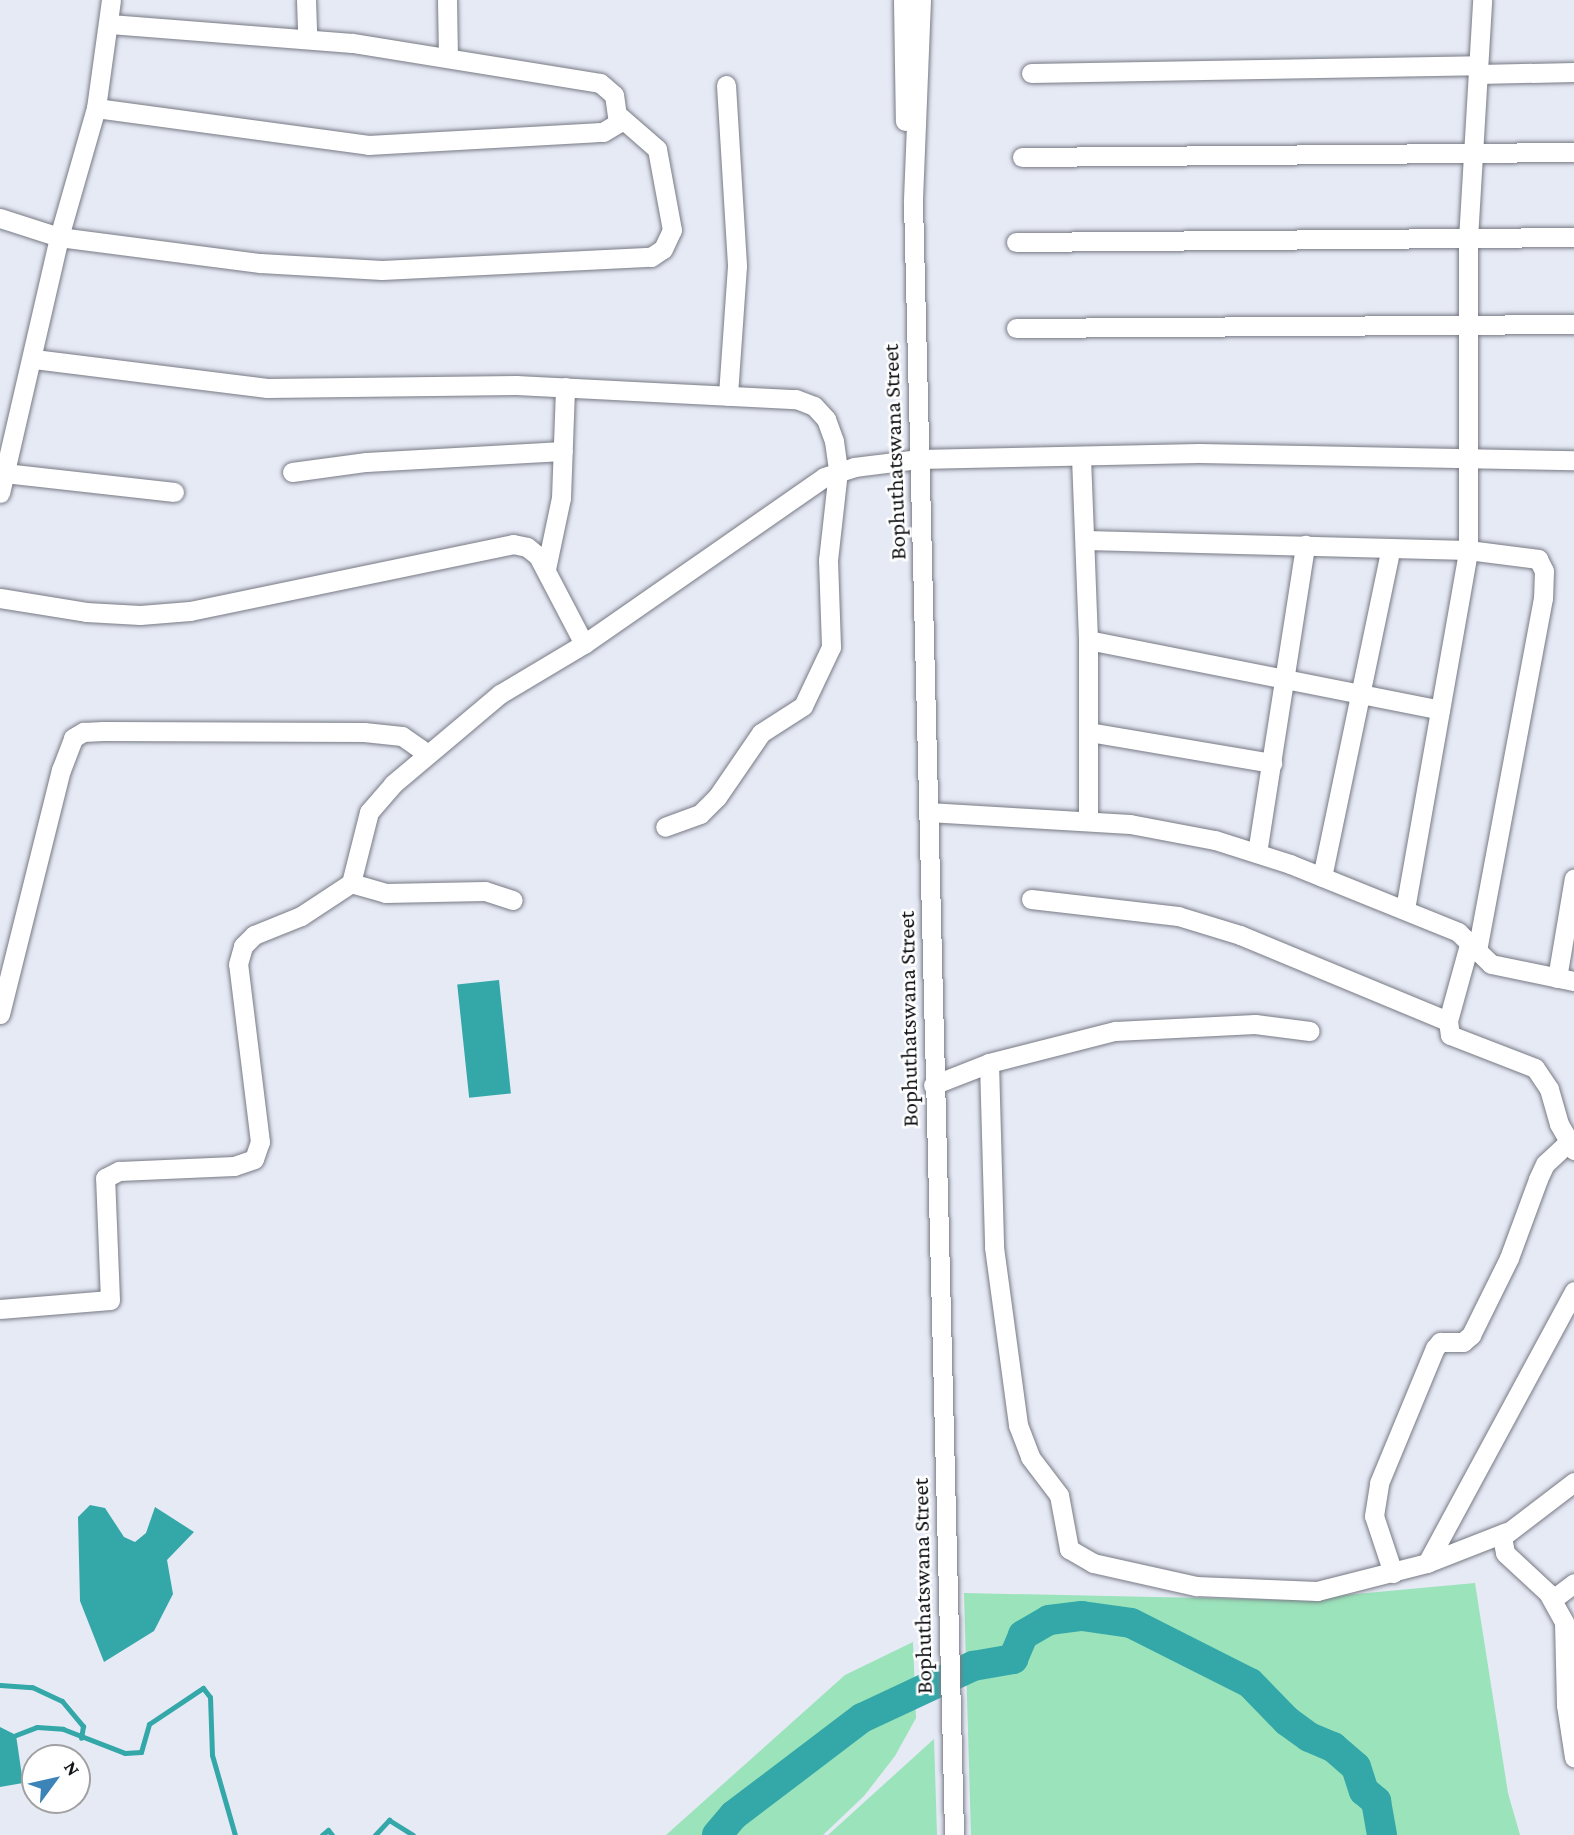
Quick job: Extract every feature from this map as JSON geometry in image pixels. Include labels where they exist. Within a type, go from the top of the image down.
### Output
[{"type":"street","points":[[0,493],[34,359],[59,237],[96,108],[110,24],[111,0]]},
{"type":"street","points":[[306,0],[307,38]]},
{"type":"street","points":[[447,0],[447,55]]},
{"type":"street","name":"Bophuthatswana Street","points":[[903,0],[905,144],[913,202]]},
{"type":"street","name":"Bophuthatswana Street","points":[[922,0],[913,202],[929,811],[933,1085],[954,1835]]},
{"type":"street","points":[[1405,909],[1468,550],[1468,239],[1482,0]]},
{"type":"street","points":[[96,108],[368,145],[603,132],[618,123],[614,95],[600,83],[505,70],[447,55],[307,38],[110,24]]},
{"type":"street","points":[[1031,73],[1478,69],[1574,72]]},
{"type":"street","points":[[726,85],[737,266],[728,396]]},
{"type":"street","points":[[0,218],[59,237],[218,259],[382,270],[651,257],[663,249],[672,230],[657,149],[619,116]]},
{"type":"street","points":[[1022,157],[1574,152]]},
{"type":"street","points":[[1016,242],[1574,237]]},
{"type":"street","points":[[1016,328],[1469,321],[1574,324]]},
{"type":"street","points":[[34,359],[267,388],[422,383],[565,387],[796,400],[814,406],[826,419],[834,441],[838,471],[828,560],[831,648],[803,706],[761,733],[717,797],[700,814],[665,827]]},
{"type":"street","points":[[546,569],[556,531],[565,387]]},
{"type":"street","points":[[292,472],[366,462],[563,451]]},
{"type":"street","points":[[0,1309],[110,1300],[105,1178],[119,1171],[234,1166],[254,1159],[260,1142],[238,964],[243,946],[254,935],[300,916],[351,883],[369,812],[426,754],[500,694],[584,644],[798,493],[838,471],[918,459],[1199,453],[1574,460]]},
{"type":"street","points":[[1081,457],[1088,640],[1088,820]]},
{"type":"street","points":[[5,473],[174,492]]},
{"type":"street","points":[[1086,540],[1468,550],[1530,555],[1543,565],[1545,583],[1473,946],[1448,1021],[1451,1034],[1459,1041],[1535,1068],[1549,1089],[1571,1146],[1552,1156],[1538,1179],[1509,1258],[1471,1335],[1463,1342],[1445,1341],[1434,1348],[1384,1471],[1374,1516],[1393,1573]]},
{"type":"street","points":[[0,598],[86,612],[140,615],[190,611],[513,544],[527,547],[546,569],[584,644]]},
{"type":"street","points":[[1256,853],[1306,545]]},
{"type":"street","points":[[1322,877],[1391,548]]},
{"type":"street","points":[[1088,640],[1440,710]]},
{"type":"street","points":[[0,1014],[61,770],[73,738],[83,732],[103,731],[364,732],[402,736],[426,754]]},
{"type":"street","points":[[1089,732],[1272,763]]},
{"type":"street","points":[[929,811],[1088,820],[1166,830],[1256,853],[1405,909],[1473,946],[1491,964],[1565,980],[1574,878]]},
{"type":"street","points":[[351,883],[384,893],[485,891],[513,900]]},
{"type":"street","points":[[1031,900],[1178,916],[1240,935],[1448,1021]]},
{"type":"street","points":[[933,1085],[989,1063],[1115,1031],[1255,1024],[1310,1031]]},
{"type":"street","points":[[989,1063],[994,1247],[1018,1425],[1030,1457],[1059,1495],[1069,1549],[1093,1563],[1117,1570],[1241,1590],[1317,1591],[1427,1563],[1506,1532],[1574,1482]]},
{"type":"street","points":[[1427,1563],[1574,1291]]},
{"type":"street","points":[[1506,1532],[1502,1537],[1505,1553],[1553,1599],[1564,1622],[1574,1757]]},
{"type":"street","points":[[1553,1599],[1574,1583]]},
{"type":"green space","points":[[1475,1583],[1508,1793],[1520,1835],[971,1835],[964,1593],[1291,1600]]},
{"type":"green space","points":[[913,1642],[916,1718],[895,1756],[864,1796],[823,1835],[666,1835],[845,1675]]},
{"type":"green space","points":[[934,1739],[937,1835],[828,1835]]},
{"type":"water","points":[[499,980],[511,1093],[469,1098],[457,984]]},
{"type":"water","points":[[90,1505],[105,1508],[124,1537],[135,1542],[146,1533],[155,1507],[194,1532],[167,1560],[173,1594],[154,1631],[104,1662],[80,1601],[78,1517]]},
{"type":"water","points":[[0,1727],[16,1735],[21,1783],[0,1787]]},
{"type":"waterway","points":[[717,1835],[734,1815],[862,1718],[973,1666],[1013,1659],[1023,1635],[1049,1620],[1082,1616],[1131,1623],[1250,1683],[1287,1721],[1309,1737],[1333,1747],[1356,1767],[1364,1791],[1376,1801],[1382,1835]]},
{"type":"waterway","points":[[0,1685],[32,1687],[62,1701],[83,1726],[81,1738]]},
{"type":"waterway","points":[[16,1735],[37,1727],[63,1729],[125,1753],[141,1752],[149,1724],[203,1688],[210,1697],[212,1755],[235,1835]]},
{"type":"waterway","points":[[375,1835],[389,1820],[413,1835]]},
{"type":"waterway","points":[[322,1835],[328,1830],[332,1835]]}]
